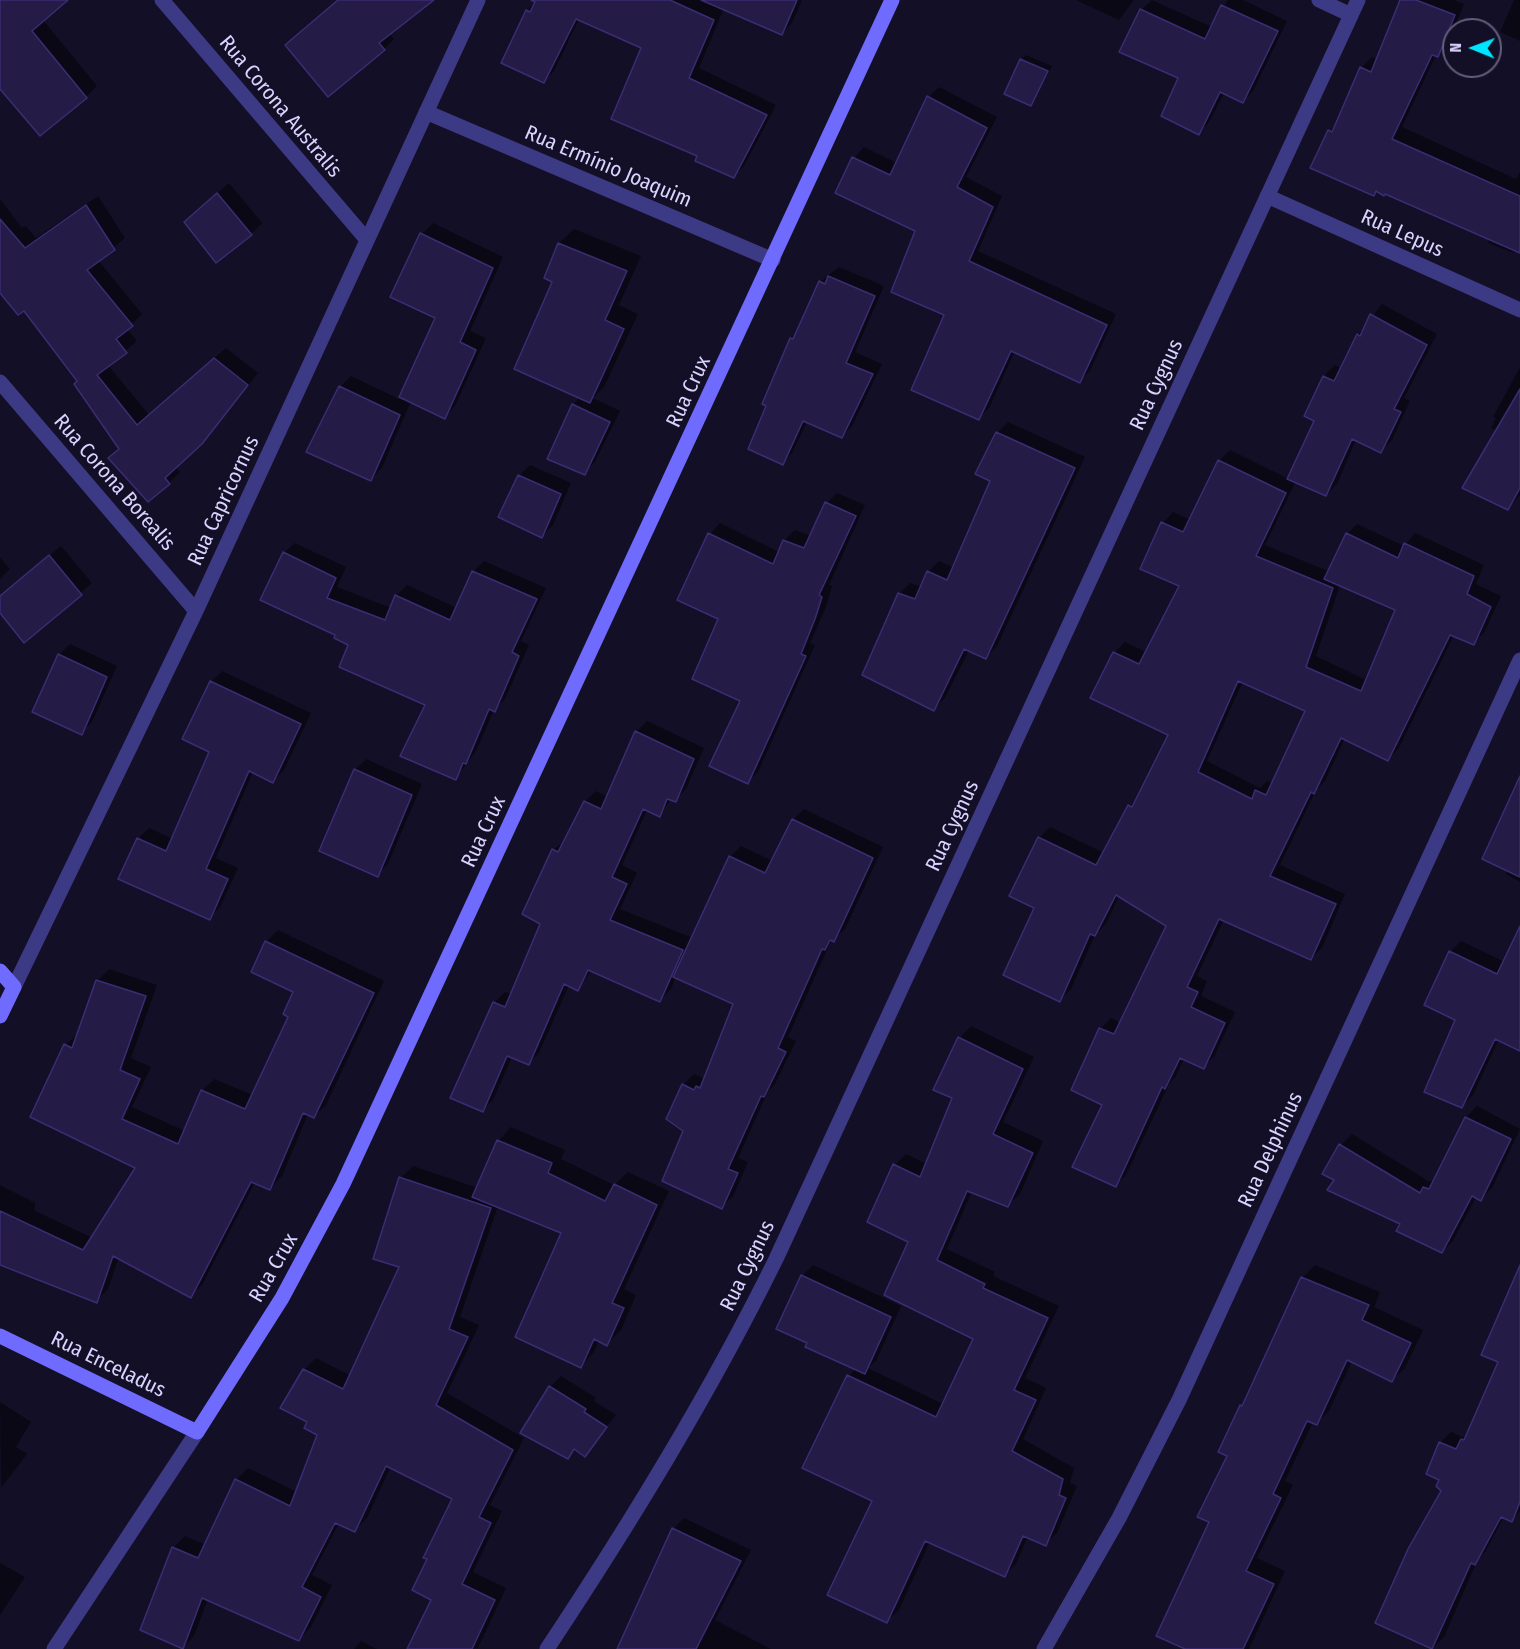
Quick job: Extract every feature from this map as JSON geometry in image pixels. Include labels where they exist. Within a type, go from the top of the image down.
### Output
[{"type":"street","name":"Rua Corona Australis","points":[[162,0],[367,240]]},
{"type":"street","name":"Rua Capricornus","points":[[0,1016],[196,610],[478,0]]},
{"type":"street","name":"Rua Crux","points":[[54,1649],[282,1298],[343,1184],[892,0]]},
{"type":"street","points":[[1319,0],[1351,15]]},
{"type":"street","name":"Rua Cygnus","points":[[547,1649],[621,1537],[686,1429],[734,1343],[776,1259],[1358,0]]},
{"type":"street","name":"Rua Ermínio Joaquim","points":[[426,112],[773,260]]},
{"type":"street","name":"Rua Lepus","points":[[1267,196],[1520,310]]},
{"type":"street","name":"Rua Corona Borealis","points":[[0,382],[196,610]]},
{"type":"street","name":"Rua Delphinus","points":[[1044,1649],[1119,1518],[1179,1400],[1520,660]]},
{"type":"street","points":[[0,971],[14,987]]},
{"type":"street","name":"Rua Enceladus","points":[[0,1336],[197,1432]]},
{"type":"building","points":[[0,0],[68,0],[32,31],[87,98],[40,136],[0,89]]},
{"type":"building","points":[[338,0],[434,0],[379,43],[385,50],[328,97],[285,45]]},
{"type":"building","points":[[531,0],[670,0],[714,20],[689,78],[767,115],[734,178],[695,161],[697,156],[611,119],[641,48],[576,19],[544,83],[501,63],[526,10],[530,12],[535,2]]},
{"type":"building","points":[[701,0],[797,0],[782,35]]},
{"type":"building","points":[[1400,0],[1416,0],[1455,15],[1454,18],[1442,18],[1442,47],[1438,57],[1432,55],[1392,139],[1520,196],[1520,253],[1385,194],[1384,196],[1376,191],[1374,196],[1310,168],[1328,130],[1332,132],[1360,67],[1371,72]]},
{"type":"building","points":[[1221,5],[1278,31],[1243,103],[1220,92],[1199,135],[1161,116],[1178,78],[1119,52],[1140,9],[1205,39]]},
{"type":"building","points":[[1020,59],[1048,71],[1031,106],[1004,94]]},
{"type":"building","points":[[927,96],[987,128],[957,187],[993,207],[969,261],[1107,325],[1080,383],[1011,351],[979,420],[911,390],[944,315],[891,292],[915,231],[835,193],[852,157],[890,175]]},
{"type":"building","points":[[217,193],[252,235],[216,263],[184,222]]},
{"type":"building","points":[[86,205],[115,250],[87,270],[133,326],[116,339],[127,353],[97,375],[137,425],[214,358],[248,385],[202,444],[165,478],[170,484],[148,502],[108,458],[119,449],[74,384],[77,381],[24,311],[18,315],[0,293],[0,219],[25,248]]},
{"type":"building","points":[[420,233],[493,268],[460,342],[476,350],[445,419],[399,397],[435,318],[390,297]]},
{"type":"building","points":[[558,243],[627,271],[605,320],[624,329],[590,403],[514,369],[552,282],[544,278]]},
{"type":"building","points":[[828,276],[875,296],[846,363],[873,374],[842,438],[803,421],[783,465],[748,449],[766,406],[762,404],[790,338],[793,339],[819,281],[825,284]]},
{"type":"building","points":[[1370,314],[1427,345],[1394,409],[1401,412],[1381,453],[1352,439],[1326,496],[1287,479],[1314,421],[1304,416],[1323,376],[1334,381],[1357,334],[1360,336]]},
{"type":"building","points":[[339,386],[400,415],[371,481],[306,452]]},
{"type":"building","points":[[1520,389],[1520,488],[1508,510],[1462,488]]},
{"type":"building","points":[[572,404],[610,422],[585,475],[547,459]]},
{"type":"building","points":[[996,432],[1075,468],[986,659],[964,649],[934,711],[862,675],[898,593],[915,599],[927,571],[947,580],[990,481],[975,474]]},
{"type":"building","points":[[1218,460],[1286,493],[1256,556],[1333,588],[1306,667],[1361,691],[1395,610],[1324,579],[1346,533],[1398,558],[1404,543],[1474,576],[1467,594],[1491,607],[1474,645],[1450,635],[1388,761],[1341,738],[1314,794],[1311,792],[1270,876],[1336,904],[1311,960],[1219,919],[1187,987],[1198,992],[1191,1007],[1225,1023],[1204,1069],[1180,1058],[1165,1089],[1162,1087],[1116,1187],[1072,1167],[1102,1105],[1071,1090],[1099,1028],[1114,1034],[1166,926],[1116,895],[1095,936],[1090,934],[1060,1002],[1003,975],[1034,908],[1009,896],[1038,837],[1096,865],[1128,805],[1132,807],[1168,735],[1090,698],[1113,652],[1139,664],[1179,586],[1140,569],[1161,522],[1183,532]],"holes":[[[1238,681],[1305,711],[1266,795],[1255,790],[1252,799],[1198,772]]]},
{"type":"building","points":[[518,475],[561,494],[542,538],[498,517]]},
{"type":"building","points":[[825,502],[856,516],[819,595],[822,597],[801,654],[806,656],[748,784],[709,766],[740,701],[692,679],[718,619],[677,600],[708,533],[773,564],[783,540],[804,548]]},
{"type":"building","points":[[283,552],[336,578],[327,598],[385,620],[395,595],[450,620],[472,571],[537,599],[512,652],[519,656],[495,712],[489,709],[466,764],[463,763],[456,780],[400,756],[425,705],[339,667],[348,645],[334,638],[335,635],[260,600]]},
{"type":"building","points":[[49,555],[82,595],[24,643],[0,613],[0,596]]},
{"type":"building","points":[[58,654],[107,677],[82,735],[32,712]]},
{"type":"building","points":[[210,681],[301,724],[273,783],[249,771],[206,869],[228,879],[210,920],[118,879],[137,838],[166,851],[209,752],[182,739]]},
{"type":"building","points":[[635,731],[694,759],[676,802],[667,799],[660,817],[643,809],[612,877],[627,884],[610,920],[683,950],[660,1002],[588,970],[578,991],[564,984],[529,1065],[507,1056],[483,1112],[450,1098],[493,1002],[505,1007],[540,924],[522,914],[552,849],[558,852],[584,801],[601,809]]},
{"type":"building","points":[[354,769],[412,795],[378,877],[319,851]]},
{"type":"building","points":[[1520,776],[1520,877],[1482,859]]},
{"type":"building","points":[[792,819],[873,858],[834,942],[830,940],[825,950],[822,949],[778,1048],[786,1052],[764,1097],[761,1096],[728,1169],[738,1173],[722,1209],[662,1181],[683,1131],[666,1119],[682,1084],[694,1090],[696,1086],[700,1088],[733,1004],[673,977],[729,856],[765,873]]},
{"type":"building","points":[[1520,926],[1520,1051],[1495,1039],[1462,1108],[1424,1092],[1455,1020],[1424,1005],[1449,951],[1497,974]]},
{"type":"building","points":[[265,941],[374,993],[314,1118],[303,1113],[270,1190],[251,1182],[191,1298],[113,1256],[97,1303],[0,1265],[0,1211],[83,1250],[135,1168],[30,1117],[64,1044],[72,1048],[96,980],[146,996],[120,1070],[140,1079],[122,1119],[178,1144],[201,1090],[245,1109],[288,1017],[283,1014],[293,992],[251,972]]},
{"type":"building","points":[[958,1037],[1023,1069],[993,1134],[1033,1153],[1008,1207],[967,1191],[937,1260],[985,1284],[983,1288],[1048,1318],[1014,1390],[1036,1400],[1012,1451],[1063,1479],[1059,1495],[1066,1498],[1046,1546],[1023,1536],[1005,1577],[925,1541],[887,1623],[827,1595],[872,1501],[802,1468],[847,1375],[936,1417],[973,1339],[884,1295],[908,1242],[867,1222],[893,1164],[920,1177],[952,1098],[933,1090]]},
{"type":"building","points":[[1465,1117],[1511,1139],[1481,1201],[1472,1196],[1442,1253],[1396,1231],[1400,1224],[1327,1190],[1334,1180],[1322,1174],[1339,1144],[1420,1193],[1423,1187],[1429,1189]]},
{"type":"building","points":[[497,1140],[552,1163],[548,1173],[605,1201],[614,1184],[657,1205],[612,1303],[624,1308],[607,1346],[594,1339],[581,1368],[515,1337],[561,1233],[472,1197]]},
{"type":"building","points":[[399,1177],[491,1208],[449,1329],[468,1337],[436,1405],[513,1450],[479,1517],[491,1523],[462,1584],[495,1600],[472,1649],[407,1649],[431,1600],[412,1590],[427,1559],[423,1558],[452,1499],[386,1466],[355,1532],[335,1523],[302,1587],[321,1597],[299,1641],[202,1598],[183,1649],[140,1630],[172,1547],[198,1558],[235,1479],[290,1506],[317,1435],[304,1428],[307,1422],[280,1408],[303,1369],[343,1389],[399,1267],[373,1259]]},
{"type":"building","points":[[1520,1265],[1520,1502],[1512,1522],[1501,1517],[1475,1565],[1471,1563],[1432,1649],[1375,1623],[1408,1549],[1441,1491],[1436,1486],[1439,1480],[1426,1474],[1439,1442],[1456,1449],[1461,1439],[1464,1440],[1498,1362],[1481,1355]]},
{"type":"building","points":[[801,1275],[891,1317],[865,1374],[805,1347],[807,1343],[776,1329]]},
{"type":"building","points":[[1301,1277],[1369,1305],[1362,1320],[1411,1343],[1392,1382],[1347,1360],[1317,1425],[1307,1421],[1273,1494],[1281,1498],[1246,1571],[1274,1584],[1243,1649],[1185,1649],[1156,1636],[1209,1522],[1197,1517],[1227,1456],[1218,1452],[1240,1405],[1242,1406]]},
{"type":"building","points":[[549,1386],[586,1409],[584,1412],[607,1427],[585,1457],[574,1449],[568,1459],[520,1433]]},
{"type":"building","points":[[672,1528],[741,1561],[696,1649],[617,1649]]}]
